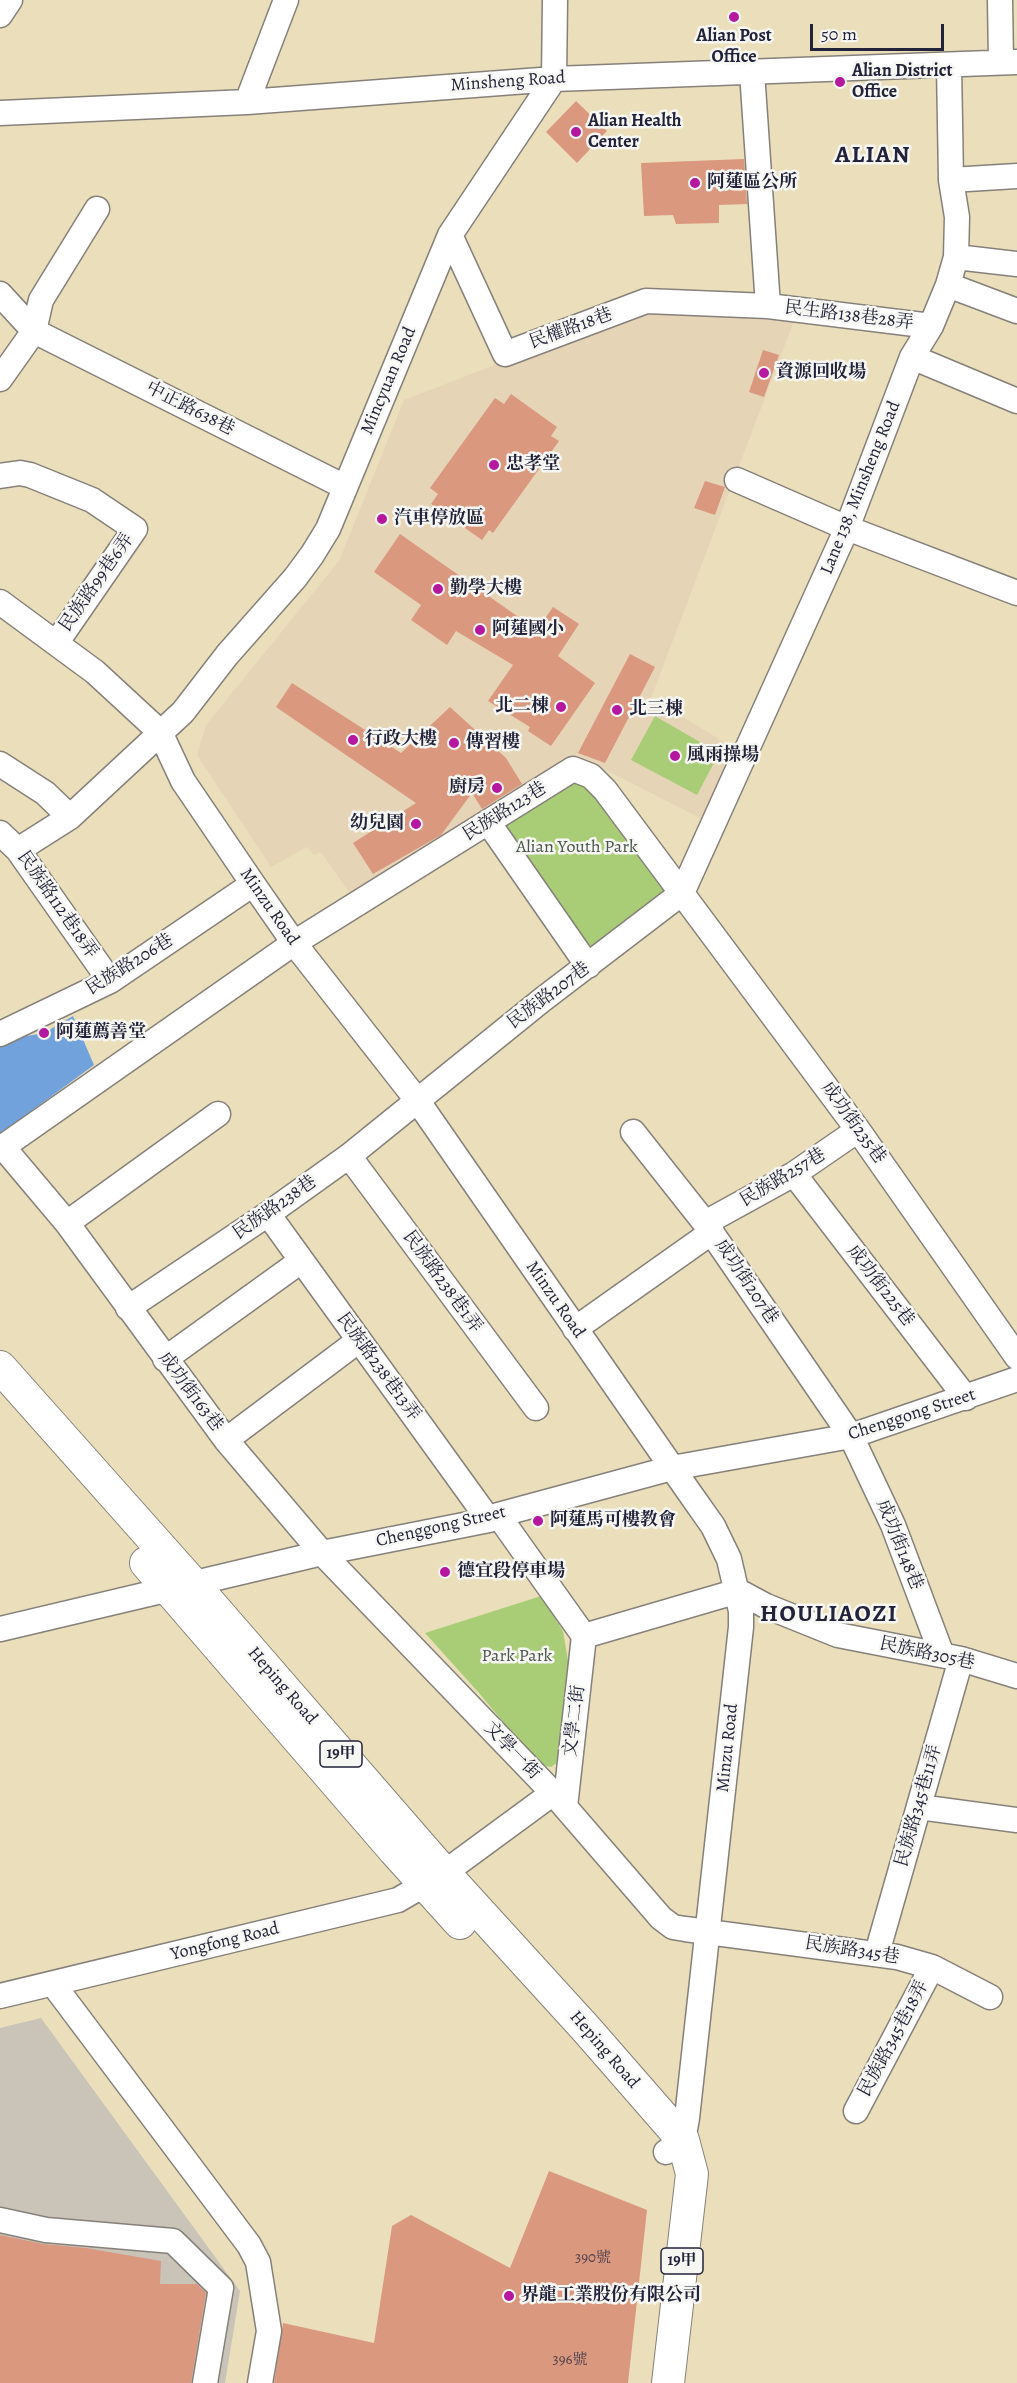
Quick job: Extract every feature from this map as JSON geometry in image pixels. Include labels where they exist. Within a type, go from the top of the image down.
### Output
[{"type":"main road","name":"Heping Road","points":[[0,1367],[182,1588],[434,1879],[588,2031],[674,2146]]},
{"type":"main road","name":"Heping Road","points":[[0,1395],[182,1588]]},
{"type":"main road","name":"Minzu Road","points":[[649,2383],[674,2146]]},
{"type":"main road","name":"Minzu Road","points":[[668,2383],[692,2174],[674,2146]]},
{"type":"street","points":[[0,15],[10,0]]},
{"type":"street","points":[[247,102],[286,0]]},
{"type":"street","points":[[554,79],[555,0]]},
{"type":"street","points":[[1000,0],[1009,62]]},
{"type":"street","name":"Minsheng Road","points":[[0,112],[247,102],[554,79],[1009,62]]},
{"type":"street","name":"Lane 138, Minsheng Road","points":[[682,893],[847,528],[912,357],[931,326],[948,285],[956,257],[957,217],[951,180],[949,66]]},
{"type":"street","points":[[752,72],[768,306]]},
{"type":"street","name":"Mincyuan Road","points":[[18,850],[70,817],[183,712],[227,655],[301,571],[328,530],[450,235],[554,79]]},
{"type":"street","points":[[951,180],[1017,176]]},
{"type":"street","points":[[0,379],[34,331],[41,300],[97,209]]},
{"type":"street","name":"民權路18巷","points":[[450,235],[505,354],[646,302],[768,306]]},
{"type":"street","points":[[956,257],[1017,264]]},
{"type":"street","points":[[948,285],[1017,311]]},
{"type":"street","name":"中正路638巷","points":[[0,294],[34,331],[345,487]]},
{"type":"street","name":"民生路138巷28弄","points":[[768,306],[931,326]]},
{"type":"street","points":[[912,357],[1017,400]]},
{"type":"street","name":"民族路99巷6弄","points":[[0,476],[20,473],[30,475],[92,500],[135,529],[57,642]]},
{"type":"street","points":[[736,480],[847,528],[1017,593]]},
{"type":"street","name":"Minzu Road","points":[[0,602],[95,672],[160,732],[183,781],[253,884],[294,943],[417,1100],[713,1526],[729,1559],[738,1592],[741,1627],[687,2118],[674,2146]]},
{"type":"street","points":[[0,764],[45,793],[70,817]]},
{"type":"street","name":"民族路123巷","points":[[1,1148],[294,943],[573,769],[591,776],[605,790],[682,893]]},
{"type":"street","points":[[488,822],[588,966]]},
{"type":"street","name":"民族路112巷18弄","points":[[0,832],[18,850],[110,981]]},
{"type":"street","name":"民族路206巷","points":[[0,1034],[110,981],[253,884]]},
{"type":"street","name":"民族路207巷","points":[[417,1100],[542,1000],[682,893]]},
{"type":"street","name":"成功街235巷","points":[[682,893],[858,1130],[1017,1357]]},
{"type":"street","name":"民族路238巷","points":[[128,1308],[268,1214],[349,1156],[417,1100]]},
{"type":"street","points":[[67,1223],[218,1114]]},
{"type":"street","name":"民族路257巷","points":[[575,1329],[708,1227],[794,1174],[858,1130]]},
{"type":"street","name":"成功街207巷","points":[[633,1132],[708,1227],[851,1436]]},
{"type":"street","name":"成功街163巷","points":[[1,1148],[67,1223],[226,1440],[322,1553]]},
{"type":"street","name":"民族路238巷1弄","points":[[349,1156],[536,1408]]},
{"type":"street","name":"成功街225巷","points":[[794,1174],[966,1398]]},
{"type":"street","name":"民族路238巷13弄","points":[[268,1214],[358,1341],[493,1517]]},
{"type":"street","points":[[165,1359],[301,1261]]},
{"type":"street","points":[[226,1440],[358,1341]]},
{"type":"street","name":"Chenggong Street","points":[[0,1629],[182,1588],[322,1553],[493,1517],[672,1468],[851,1436],[1017,1379]]},
{"type":"street","name":"成功街148巷","points":[[851,1436],[951,1657]]},
{"type":"street","points":[[493,1517],[585,1636],[738,1592]]},
{"type":"street","name":"文學一街","points":[[322,1553],[559,1800],[661,1918],[673,1927],[707,1931]]},
{"type":"street","name":"民族路305巷","points":[[738,1592],[766,1606],[838,1635],[951,1657],[1017,1677]]},
{"type":"street","name":"文學二街","points":[[559,1800],[585,1636]]},
{"type":"street","name":"民族路345巷11弄","points":[[878,1953],[919,1807],[951,1657]]},
{"type":"street","name":"Yongfong Road","points":[[0,1996],[398,1900],[559,1800]]},
{"type":"street","points":[[919,1807],[1017,1820]]},
{"type":"street","name":"民族路345巷","points":[[707,1931],[878,1953],[932,1967],[990,1997]]},
{"type":"street","name":"民族路345巷18弄","points":[[856,2111],[932,1967]]},
{"type":"street","points":[[54,1984],[249,2245],[258,2262],[269,2331],[260,2383]]},
{"type":"street","points":[[0,2220],[46,2230],[173,2241],[221,2288],[205,2383]]},
{"type":"shaded area","name":"阿蓮國小","points":[[640,309],[794,321],[651,698],[739,751],[702,819],[584,759],[549,776],[351,895],[321,852],[314,855],[307,847],[271,867],[197,755],[206,725],[339,561],[404,400]]},
{"type":"shaded area","points":[[41,2018],[240,2291],[225,2383],[0,2383],[0,2028]]},
{"type":"green space","name":"風雨操場","points":[[655,716],[719,753],[697,795],[631,760]]},
{"type":"green space","name":"Alian Youth Park","points":[[574,781],[594,788],[669,895],[592,951],[498,824]]},
{"type":"green space","name":"Park Park","points":[[541,1596],[563,1631],[571,1679],[562,1759],[551,1767],[539,1765],[425,1633]]},
{"type":"water","name":"阿蓮薦善堂","points":[[73,1016],[94,1065],[0,1134],[0,1046],[15,1038],[44,1033]]},
{"type":"building","name":"Alian Health Center","points":[[576,101],[607,131],[577,163],[546,132]]},
{"type":"building","name":"阿蓮區公所","points":[[744,159],[747,204],[719,205],[719,223],[676,224],[673,215],[644,216],[641,163]]},
{"type":"building","name":"資源回收場","points":[[763,350],[779,355],[764,397],[749,392]]},
{"type":"building","name":"忠孝堂","points":[[511,394],[557,427],[551,436],[559,441],[493,533],[489,530],[482,540],[431,504],[438,494],[430,488],[495,398],[504,404]]},
{"type":"building","points":[[705,481],[725,487],[715,515],[694,508]]},
{"type":"building","points":[[400,534],[537,630],[553,607],[579,624],[558,656],[595,683],[551,746],[528,731],[530,727],[488,701],[513,665],[456,631],[447,645],[411,620],[421,605],[374,572]]},
{"type":"building","name":"北三棟","points":[[630,654],[655,667],[605,763],[578,753]]},
{"type":"building","points":[[292,683],[401,753],[450,707],[506,758],[522,784],[482,809],[472,793],[441,835],[373,874],[353,843],[416,803],[276,707]]},
{"type":"building","name":"界龍工業股份有限公司","points":[[549,2171],[647,2210],[628,2383],[274,2383],[283,2323],[374,2343],[392,2226],[411,2215],[510,2268]]},
{"type":"building","points":[[0,2235],[43,2244],[86,2248],[161,2261],[160,2284],[197,2284],[206,2293],[191,2383],[0,2383]]},
{"type":"place","name":"Alian Post Office","points":[[734,17]]},
{"type":"place","name":"Alian District Office","points":[[840,82]]},
{"type":"place","name":"Alian Health Center","points":[[576,132]]},
{"type":"place","name":"阿蓮區公所","points":[[695,183]]},
{"type":"place","name":"資源回收場","points":[[764,373]]},
{"type":"place","name":"忠孝堂","points":[[494,465]]},
{"type":"place","name":"汽車停放區","points":[[382,519]]},
{"type":"place","name":"勤學大樓","points":[[438,589]]},
{"type":"place","name":"阿蓮國小","points":[[480,630]]},
{"type":"place","name":"北二棟","points":[[561,707]]},
{"type":"place","name":"北三棟","points":[[617,710]]},
{"type":"place","name":"行政大樓","points":[[353,740]]},
{"type":"place","name":"傳習樓","points":[[454,743]]},
{"type":"place","name":"風雨操場","points":[[675,756]]},
{"type":"place","name":"廚房","points":[[497,788]]},
{"type":"place","name":"幼兒園","points":[[416,824]]},
{"type":"place","name":"阿蓮薦善堂","points":[[44,1033]]},
{"type":"place","name":"阿蓮馬可樓教會","points":[[538,1521]]},
{"type":"place","name":"德宜段停車場","points":[[445,1572]]},
{"type":"place","name":"界龍工業股份有限公司","points":[[509,2296]]},
{"type":"district","name":"ALIAN","points":[[873,156]]},
{"type":"district","name":"HOULIAOZI","points":[[829,1615]]}]
